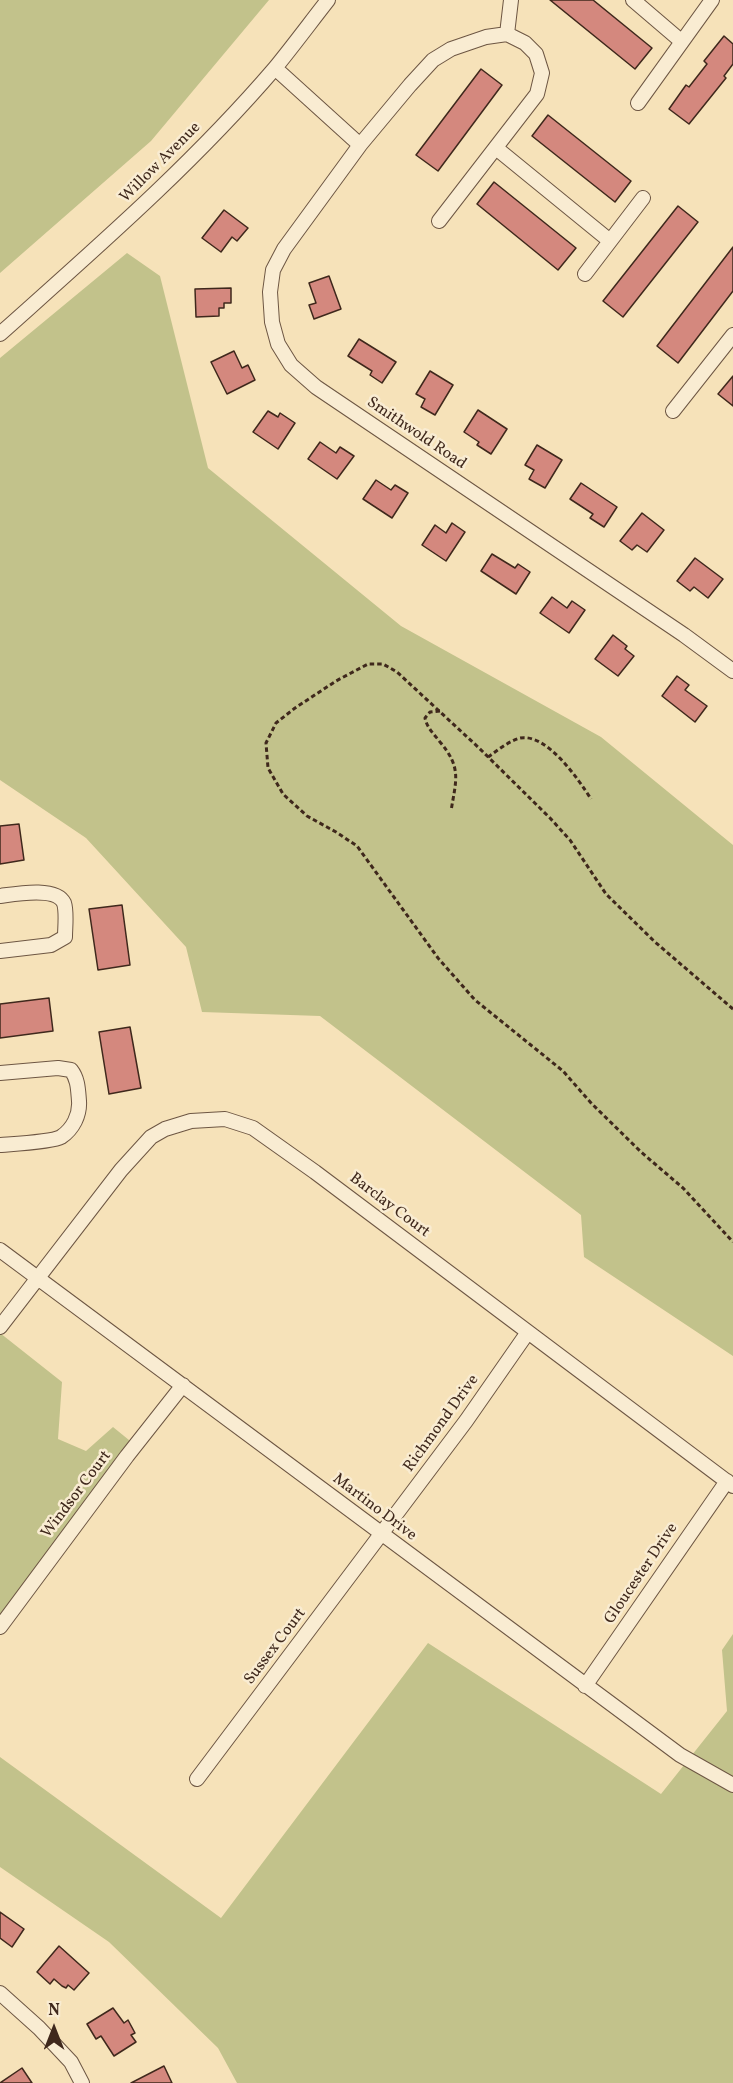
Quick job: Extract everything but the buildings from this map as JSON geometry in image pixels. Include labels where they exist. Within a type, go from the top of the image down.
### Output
[{"type":"street","name":"Willow Avenue","points":[[0,334],[124,223],[220,127],[275,68],[328,0]]},
{"type":"street","points":[[439,221],[537,94],[542,73],[536,54],[525,43],[507,34],[511,0]]},
{"type":"street","points":[[633,0],[681,41]]},
{"type":"street","points":[[638,103],[712,0]]},
{"type":"street","name":"Smithwold Road","points":[[507,34],[486,37],[451,48],[433,60],[360,145],[284,249],[273,270],[270,292],[272,322],[278,344],[291,365],[316,387],[664,621],[733,671]]},
{"type":"street","points":[[275,68],[360,145]]},
{"type":"street","points":[[496,148],[610,241]]},
{"type":"street","points":[[585,274],[643,198]]},
{"type":"street","points":[[673,411],[733,335]]},
{"type":"street","points":[[0,896],[48,893],[60,898],[65,905],[65,936],[51,945],[0,951]]},
{"type":"street","points":[[0,1073],[58,1068],[72,1070],[77,1077],[80,1107],[73,1125],[59,1138],[0,1145]]},
{"type":"street","name":"Barclay Court","points":[[0,1326],[121,1170],[152,1137],[165,1129],[191,1121],[225,1119],[252,1128],[306,1166],[730,1483]]},
{"type":"street","name":"Martino Drive","points":[[0,1250],[585,1686],[680,1755],[733,1785]]},
{"type":"street","name":"Richmond Drive","points":[[381,1534],[466,1421],[528,1332]]},
{"type":"street","name":"Windsor Court","points":[[0,1627],[127,1456],[183,1385]]},
{"type":"street","name":"Gloucester Drive","points":[[585,1686],[730,1483]]},
{"type":"street","name":"Sussex Court","points":[[196,1779],[381,1534]]},
{"type":"street","points":[[0,1993],[39,2028],[71,2062],[82,2083]]},
{"type":"path","points":[[733,1009],[655,942],[606,894],[570,840],[488,757],[397,672],[383,664],[368,664],[303,702],[276,723],[266,743],[268,768],[283,794],[307,816],[357,846],[438,958],[475,1000],[563,1071],[592,1104],[641,1152],[683,1188],[733,1242]]},
{"type":"path","points":[[440,711],[430,712],[425,718],[427,726],[455,763],[456,780],[451,811]]},
{"type":"path","points":[[488,757],[520,738],[533,738],[549,748],[563,762],[591,799]]},
{"type":"green space","points":[[0,0],[269,0],[151,141],[0,273]]},
{"type":"green space","points":[[127,253],[160,276],[208,468],[401,626],[601,737],[733,845],[733,1356],[584,1257],[581,1215],[320,1016],[202,1012],[186,947],[86,838],[0,780],[0,358]]},
{"type":"green space","points":[[0,1333],[62,1382],[58,1439],[86,1451],[113,1427],[140,1449],[0,1617]]},
{"type":"green space","points":[[733,1634],[733,2083],[237,2083],[218,2048],[109,1942],[0,1867],[0,1757],[221,1918],[428,1643],[661,1794],[727,1711],[722,1650]]}]
